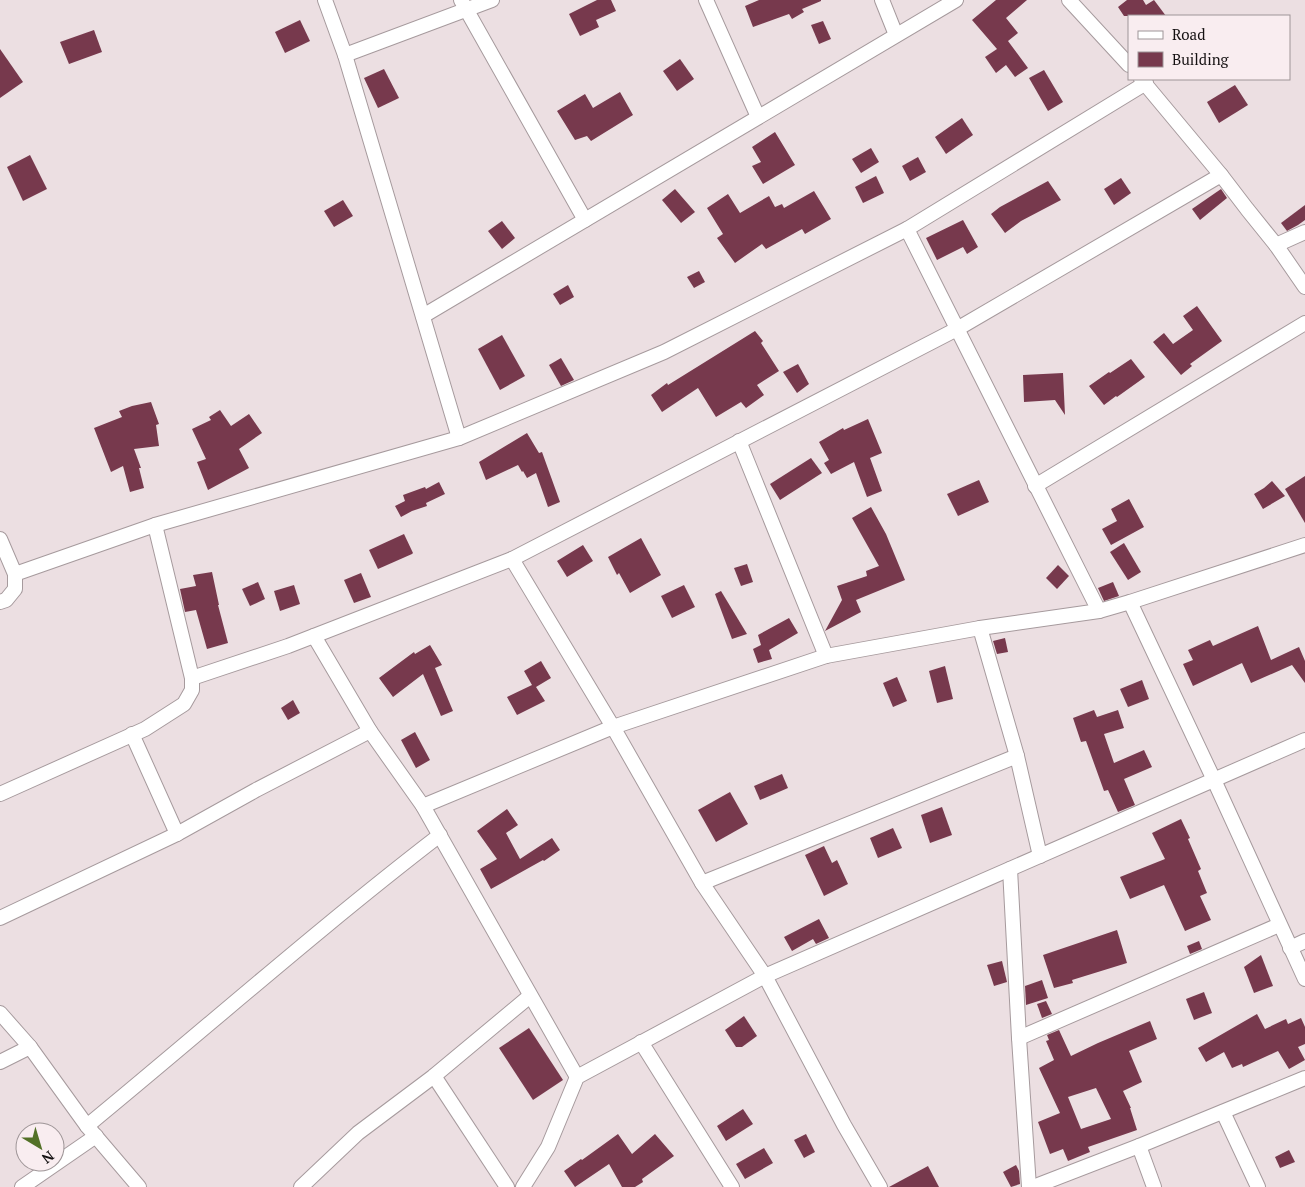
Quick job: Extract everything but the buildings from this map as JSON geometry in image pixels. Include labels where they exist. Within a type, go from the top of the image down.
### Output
[{"type":"street","points":[[325,0],[345,55],[459,438]]},
{"type":"street","points":[[345,55],[463,5],[492,0]]},
{"type":"street","points":[[706,0],[758,117]]},
{"type":"street","points":[[882,0],[896,35]]},
{"type":"street","points":[[423,316],[956,0]]},
{"type":"street","points":[[1069,0],[1128,64]]},
{"type":"street","points":[[463,5],[585,220]]},
{"type":"street","points":[[15,574],[155,525],[459,438],[664,352],[907,229],[1144,81],[1276,245],[1305,287]]},
{"type":"street","points":[[192,678],[314,636],[512,560],[957,328],[1221,175]]},
{"type":"street","points":[[907,229],[1098,611]]},
{"type":"street","points":[[1276,245],[1305,232]]},
{"type":"street","points":[[1035,486],[1305,323]]},
{"type":"street","points":[[739,441],[826,656]]},
{"type":"street","points":[[0,794],[145,729],[184,704],[192,690],[192,678],[155,525]]},
{"type":"street","points":[[0,539],[15,574],[15,589],[6,600],[0,602]]},
{"type":"street","points":[[423,806],[613,728],[826,656],[980,628],[1098,611],[1305,545]]},
{"type":"street","points":[[512,560],[613,728],[702,883],[765,976],[844,1125],[880,1187]]},
{"type":"street","points":[[1130,602],[1305,979]]},
{"type":"street","points":[[980,628],[1017,756],[1040,856]]},
{"type":"street","points":[[314,636],[370,731],[423,806],[577,1077]]},
{"type":"street","points":[[0,918],[177,834],[256,790],[370,731]]},
{"type":"street","points":[[132,734],[177,834]]},
{"type":"street","points":[[523,1187],[548,1147],[577,1077],[765,976],[1305,740]]},
{"type":"street","points":[[702,883],[1017,756]]},
{"type":"street","points":[[22,1187],[92,1131],[172,1056],[384,878],[440,835]]},
{"type":"street","points":[[1010,869],[1019,1038],[1031,1187],[1139,1146],[1305,1078]]},
{"type":"street","points":[[1019,1038],[1280,925]]},
{"type":"street","points":[[1290,948],[1305,941]]},
{"type":"street","points":[[300,1187],[358,1133],[434,1076],[530,996]]},
{"type":"street","points":[[0,1013],[30,1047],[92,1131],[140,1187]]},
{"type":"street","points":[[641,1042],[732,1187]]},
{"type":"street","points":[[0,1062],[30,1047]]},
{"type":"street","points":[[434,1076],[507,1187]]},
{"type":"street","points":[[1223,1112],[1258,1187]]},
{"type":"street","points":[[1139,1146],[1154,1187]]}]
